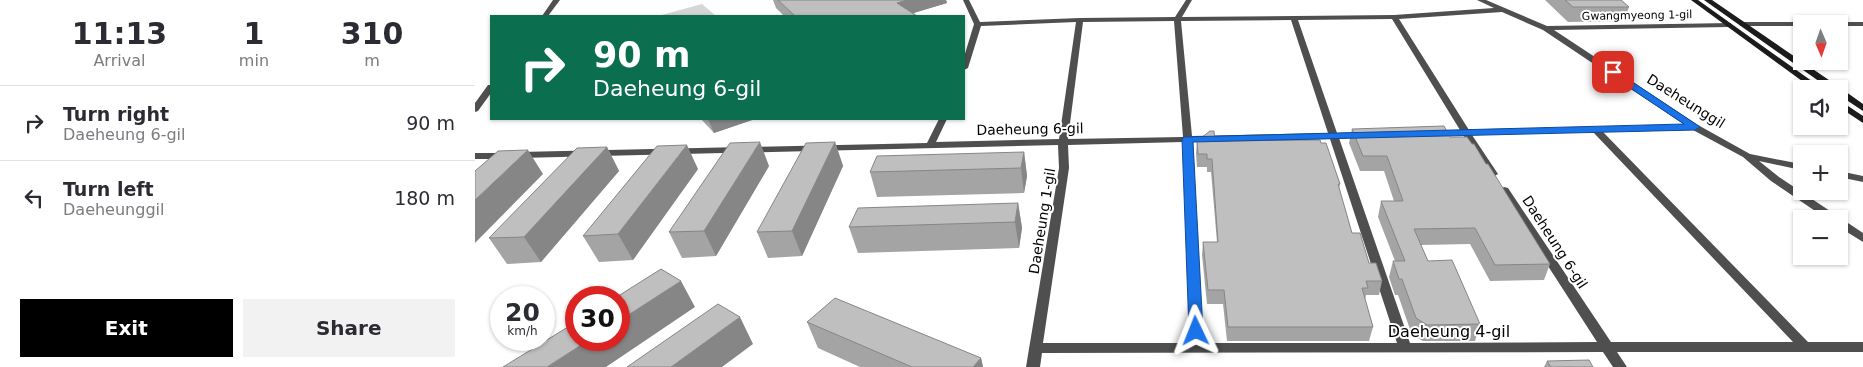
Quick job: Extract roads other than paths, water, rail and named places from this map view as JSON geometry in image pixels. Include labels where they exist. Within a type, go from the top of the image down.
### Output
[{"type":"street","points":[[546,15],[557,0]]},
{"type":"street","points":[[965,65],[978,24],[966,0]]},
{"type":"street","points":[[1189,0],[1177,18],[1188,139],[1197,347]]},
{"type":"street","name":"Daeheunggil","points":[[1480,0],[1547,28],[1695,127],[1746,155],[1775,179],[1822,210]]},
{"type":"street","points":[[1694,0],[1806,80]]},
{"type":"street","points":[[1707,0],[1823,80]]},
{"type":"street","points":[[978,24],[1177,18],[1394,17],[1502,10]]},
{"type":"street","name":"Daeheung 6-gil","points":[[1394,17],[1466,132],[1620,367]]},
{"type":"street","points":[[1294,18],[1332,136],[1405,348]]},
{"type":"street","name":"Daeheung 1-gil","points":[[1033,367],[1065,168],[1063,142],[1080,20]]},
{"type":"street","name":"Gwangmyeong 1-gil","points":[[1547,28],[1728,24]]},
{"type":"street","points":[[1743,24],[1793,24]]},
{"type":"street","points":[[1848,24],[1863,24]]},
{"type":"street","points":[[475,109],[490,88]]},
{"type":"street","points":[[1848,97],[1863,108]]},
{"type":"street","points":[[1848,109],[1863,120]]},
{"type":"street","points":[[931,145],[943,120]]},
{"type":"street","points":[[1428,133],[1695,127]]},
{"type":"street","points":[[1595,129],[1805,347]]},
{"type":"street","name":"Daeheung 6-gil","points":[[475,156],[1371,135]]},
{"type":"street","name":"Daeheunggil","points":[[1746,155],[1793,164]]},
{"type":"street","points":[[1848,176],[1863,179]]},
{"type":"street","points":[[1848,228],[1863,238]]},
{"type":"street","name":"Daeheung 4-gil","points":[[1036,348],[1863,347]]}]
